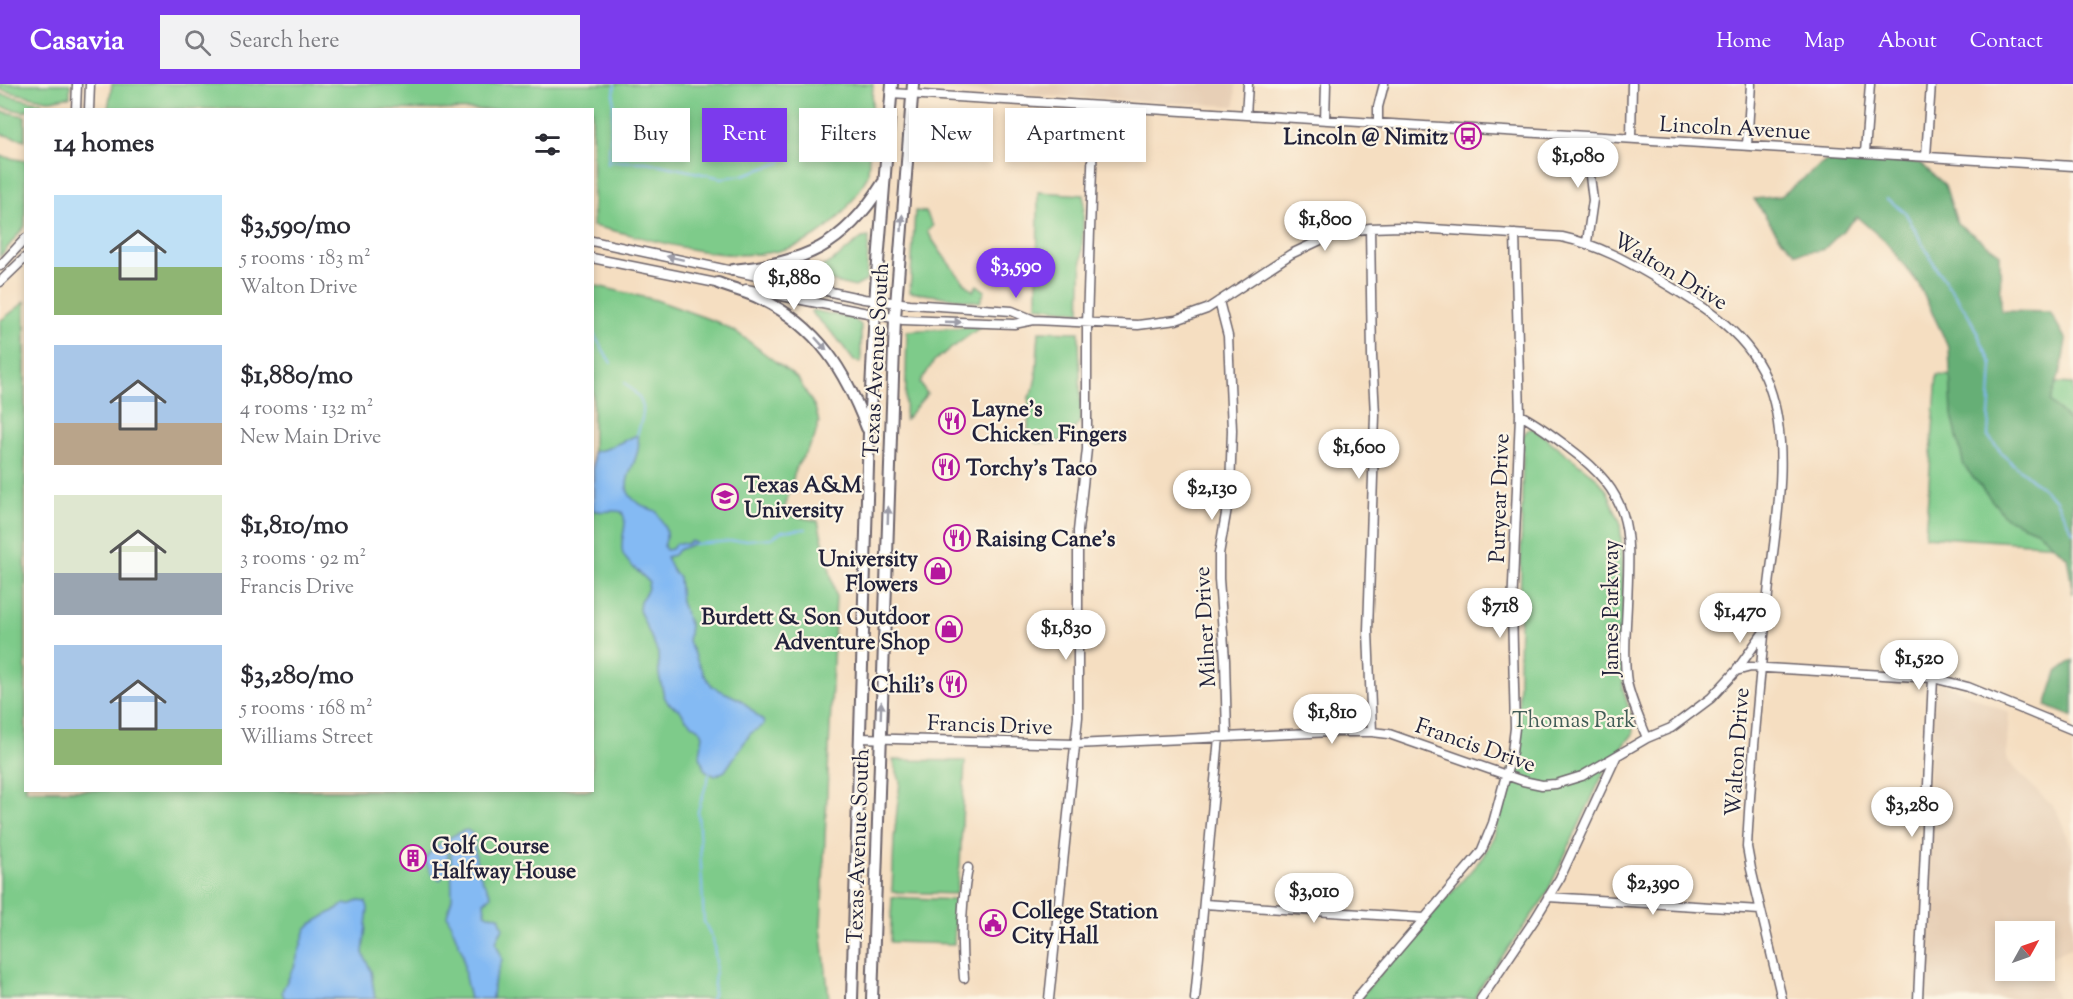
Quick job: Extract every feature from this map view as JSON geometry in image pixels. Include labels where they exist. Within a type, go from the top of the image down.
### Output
[{"type":"main road","name":"Texas Avenue South","points":[[852,999],[869,432],[875,314],[892,88]]},
{"type":"main road","name":"Texas Avenue South","points":[[872,999],[895,318],[913,89]]},
{"type":"main road","points":[[733,270],[783,263],[824,245],[841,234],[863,213],[885,180]]},
{"type":"main road","points":[[718,283],[771,304],[799,323],[819,342],[847,380],[869,432]]},
{"type":"main road","points":[[865,555],[886,556]]},
{"type":"street","points":[[76,108],[77,84]]},
{"type":"street","points":[[89,108],[90,84]]},
{"type":"street","points":[[1246,115],[1248,84]]},
{"type":"street","points":[[1325,120],[1326,84]]},
{"type":"street","points":[[1378,123],[1378,106],[1384,84]]},
{"type":"street","points":[[1631,138],[1632,84]]},
{"type":"street","points":[[1747,145],[1750,84]]},
{"type":"street","points":[[1865,153],[1869,84]]},
{"type":"street","points":[[1926,156],[1931,84]]},
{"type":"street","name":"Lincoln Avenue","points":[[892,88],[1094,106],[2073,166]]},
{"type":"street","points":[[1049,999],[1076,744],[1079,685],[1078,531],[1087,449],[1087,324],[1094,106]]},
{"type":"street","points":[[1585,136],[1593,200],[1587,242]]},
{"type":"street","name":"Walton Drive","points":[[594,258],[903,320],[1014,324],[1034,320],[1138,325],[1158,323],[1194,314],[1219,301],[1291,254],[1325,238],[1370,228],[1400,227],[1562,237],[1587,242],[1618,256],[1694,300],[1738,335],[1756,358],[1775,404],[1780,450],[1779,481],[1764,631],[1747,847],[1782,999]]},
{"type":"street","points":[[1370,228],[1375,415],[1368,631],[1372,732]]},
{"type":"street","name":"Puryear Drive","points":[[1356,999],[1482,852],[1493,823],[1512,752],[1515,728],[1512,609],[1520,416],[1515,234]]},
{"type":"street","points":[[0,266],[24,240]]},
{"type":"street","name":"Walton Drive","points":[[594,241],[876,301],[1012,311],[1034,320]]},
{"type":"street","points":[[0,282],[24,259]]},
{"type":"street","name":"Milner Drive","points":[[1195,999],[1223,737],[1225,660],[1219,554],[1230,491],[1232,430],[1227,336],[1219,301]]},
{"type":"street","name":"James Parkway","points":[[1520,416],[1536,423],[1588,462],[1604,478],[1623,512],[1628,529],[1629,552],[1625,655],[1627,682],[1647,738]]},
{"type":"street","name":"Francis Drive","points":[[859,738],[1076,744],[1372,732],[1411,740],[1506,775],[1542,784],[1556,784],[1582,776],[1679,722],[1711,698],[1736,671],[1764,631]]},
{"type":"street","points":[[1736,671],[1761,668],[1933,678],[1968,687],[2073,730]]},
{"type":"street","points":[[1918,999],[1933,678]]},
{"type":"street","points":[[1481,999],[1560,878],[1616,757]]},
{"type":"street","points":[[963,978],[962,897],[968,868]]},
{"type":"street","points":[[1548,897],[1760,910]]},
{"type":"street","points":[[1204,904],[1424,918]]},
{"type":"shaded area","points":[[928,84],[1236,84],[1235,106],[928,89]]},
{"type":"shaded area","points":[[1933,678],[2009,713],[2006,759],[2057,811],[2073,850],[2073,947],[2055,955],[2055,921],[1995,921],[1995,981],[2050,981],[2057,999],[1918,999]]},
{"type":"green space","points":[[0,84],[70,84],[70,97],[47,100],[0,90]]},
{"type":"green space","points":[[112,84],[873,84],[872,108],[799,108],[799,162],[869,162],[868,174],[846,209],[820,233],[791,248],[759,254],[726,254],[658,242],[594,226],[594,108],[108,108]]},
{"type":"green space","points":[[0,94],[42,103],[41,108],[24,108],[24,112],[0,107]]},
{"type":"green space","points":[[0,111],[24,116],[24,140],[0,134]]},
{"type":"green space","points":[[0,156],[24,161],[24,227],[0,257]]},
{"type":"green space","points":[[1871,158],[1920,163],[1945,185],[1957,223],[2000,254],[2001,311],[2050,312],[2066,340],[2061,370],[2050,402],[2073,425],[2073,594],[2067,557],[2036,530],[2006,518],[1964,466],[1952,415],[1949,348],[1918,283],[1887,243],[1857,217],[1823,250],[1796,253],[1778,235],[1754,199],[1781,196],[1826,161]]},
{"type":"green space","points":[[1038,192],[1084,195],[1080,312],[1037,306]]},
{"type":"green space","points":[[915,211],[926,212],[933,226],[927,231],[960,277],[973,291],[977,285],[985,291],[980,302],[910,292]]},
{"type":"green space","points":[[869,237],[866,281],[855,287],[814,277],[815,271],[837,258],[862,238]]},
{"type":"green space","name":"Texas A&M University","points":[[594,285],[656,300],[717,322],[739,334],[798,379],[815,407],[819,422],[814,439],[796,468],[783,514],[818,521],[836,596],[821,926],[829,999],[0,999],[0,321],[24,303],[24,792],[594,792]]},
{"type":"green space","points":[[812,310],[854,319],[861,325],[861,362],[854,361],[836,337],[811,312]]},
{"type":"green space","points":[[982,326],[934,361],[920,383],[927,394],[905,420],[907,331]]},
{"type":"green space","points":[[1039,331],[1079,332],[1081,420],[1065,441],[1037,443],[1028,435],[1029,397],[1036,377]]},
{"type":"green space","points":[[1937,375],[2073,384],[2073,546],[1925,536]]},
{"type":"green space","name":"Thomas Park","points":[[1533,428],[1597,478],[1607,491],[1620,522],[1623,563],[1623,689],[1632,719],[1633,734],[1605,770],[1545,897],[1478,990],[1475,999],[1358,999],[1482,858],[1494,836],[1518,733],[1523,436],[1528,429]]},
{"type":"green space","points":[[2073,660],[2073,717],[2046,706],[2057,672]]},
{"type":"green space","points":[[893,760],[965,761],[960,865],[956,894],[892,892],[894,839],[900,781]]},
{"type":"green space","points":[[892,897],[956,900],[954,944],[890,942]]},
{"type":"water","points":[[637,435],[639,446],[627,486],[630,495],[639,503],[656,511],[666,532],[664,546],[666,550],[672,549],[676,543],[686,544],[691,541],[696,543],[666,557],[674,573],[679,577],[681,602],[690,626],[688,641],[704,675],[713,687],[741,700],[764,722],[750,734],[725,771],[715,776],[705,770],[702,763],[700,755],[703,735],[701,731],[685,718],[680,710],[668,703],[664,696],[659,675],[658,653],[639,610],[640,601],[647,591],[649,582],[623,554],[625,522],[622,512],[594,510],[594,452]]},
{"type":"water","points":[[467,830],[474,835],[478,869],[491,896],[484,902],[485,913],[499,916],[503,928],[496,942],[502,960],[493,985],[492,999],[470,999],[463,954],[447,915],[452,898],[451,850],[448,850],[447,871],[440,880],[431,873],[425,860],[431,851],[443,842]]},
{"type":"water","points":[[359,901],[366,902],[368,908],[363,953],[371,971],[375,999],[284,998],[282,991],[294,967],[306,929],[345,904],[349,905]]},
{"type":"waterway","points":[[608,164],[615,84]]},
{"type":"waterway","points":[[608,161],[647,162],[722,178],[743,175],[782,162]]},
{"type":"waterway","points":[[1887,199],[1905,212],[1938,271],[1968,314],[1992,364],[1988,436],[2005,457],[2055,499],[2073,532]]},
{"type":"waterway","points":[[594,335],[611,363]]},
{"type":"waterway","points":[[625,383],[643,406],[637,435]]},
{"type":"waterway","points":[[694,544],[772,538],[782,531],[806,529]]},
{"type":"waterway","points":[[710,772],[698,811],[704,922],[713,939],[716,962],[711,999]]},
{"type":"place","name":"Lincoln @ Nimitz","points":[[1468,136]]},
{"type":"place","name":"Layne's Chicken Fingers","points":[[952,421]]},
{"type":"place","name":"Torchy's Taco","points":[[946,467]]},
{"type":"place","name":"Texas A&M University","points":[[725,497]]},
{"type":"place","name":"Raising Cane's","points":[[957,538]]},
{"type":"place","name":"University Flowers","points":[[938,571]]},
{"type":"place","name":"Burdett & Son Outdoor Adventure Shop","points":[[949,629]]},
{"type":"place","name":"Chili's","points":[[953,684]]},
{"type":"place","name":"Golf Course Halfway House","points":[[413,858]]},
{"type":"place","name":"College Station City Hall","points":[[993,923]]}]
